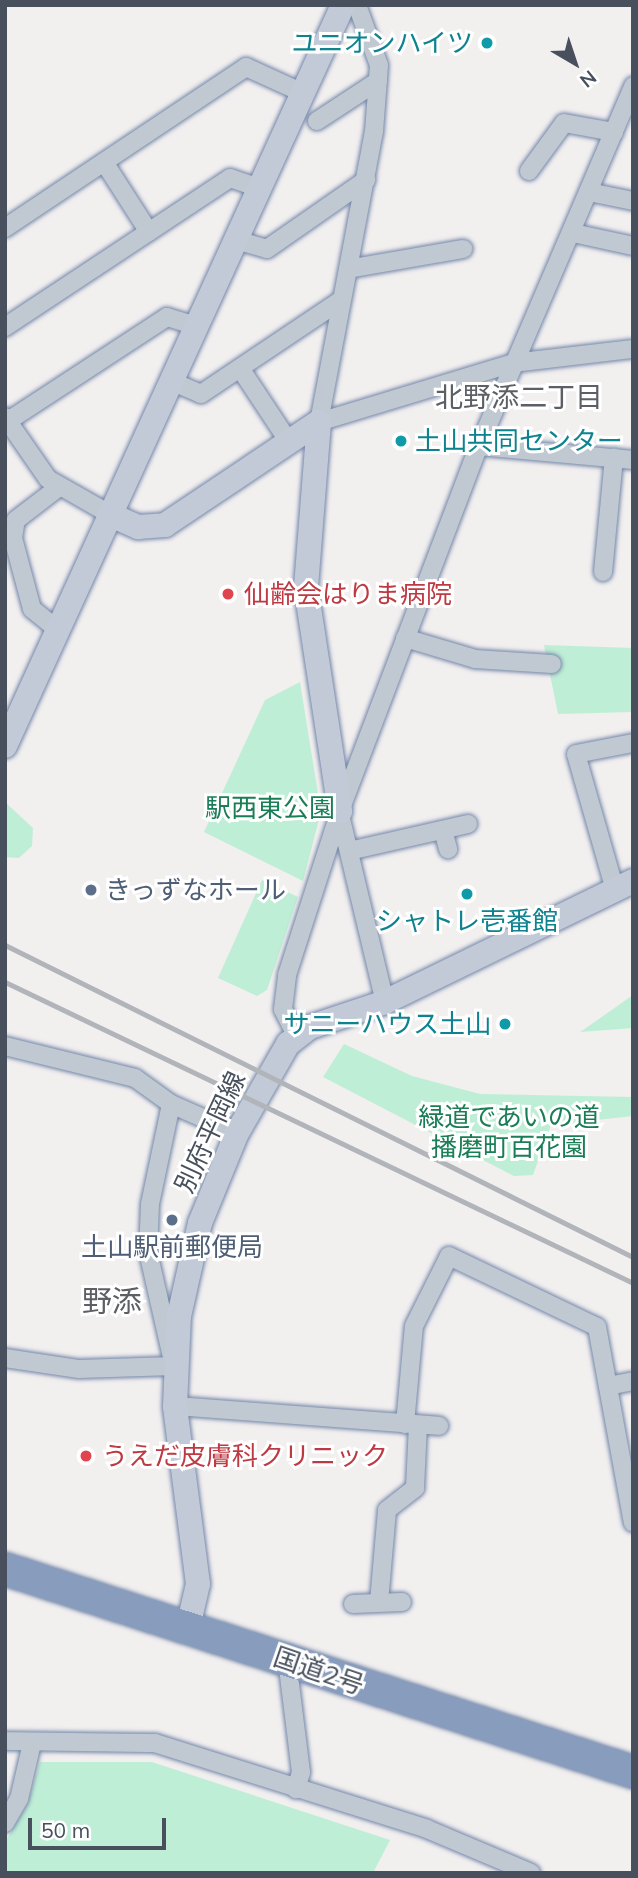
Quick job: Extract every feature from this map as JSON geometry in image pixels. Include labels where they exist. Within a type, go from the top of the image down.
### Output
[{"type":"highway","name":"国道2号","points":[[5,1569],[633,1772]]},
{"type":"street","points":[[5,746],[343,5]]},
{"type":"street","points":[[357,5],[368,26],[379,81],[353,268],[340,301],[319,422],[306,588],[340,811],[385,1002]]},
{"type":"street","points":[[5,228],[246,67],[303,93]]},
{"type":"street","points":[[317,121],[379,81]]},
{"type":"street","points":[[631,98],[479,446],[340,811],[287,975],[283,1009],[296,1035],[385,1002],[624,886],[576,754],[633,743]]},
{"type":"street","points":[[529,171],[564,123],[614,132]]},
{"type":"street","points":[[104,162],[149,232]]},
{"type":"street","points":[[5,327],[230,178],[259,188]]},
{"type":"street","points":[[236,240],[267,249],[366,180]]},
{"type":"street","points":[[589,192],[633,201]]},
{"type":"street","points":[[573,233],[633,246]]},
{"type":"street","points":[[353,268],[463,249]]},
{"type":"street","points":[[173,382],[201,394],[340,301]]},
{"type":"street","points":[[197,326],[167,317],[7,419],[59,486],[138,527],[165,525],[319,422],[513,363],[633,349]]},
{"type":"street","points":[[240,368],[289,442]]},
{"type":"street","points":[[479,446],[633,460]]},
{"type":"street","points":[[603,572],[614,458]]},
{"type":"street","points":[[58,630],[32,608],[13,538],[16,520],[59,486]]},
{"type":"street","points":[[405,638],[475,659],[552,664]]},
{"type":"street","points":[[349,851],[468,824]]},
{"type":"street","points":[[443,830],[448,849]]},
{"type":"street","name":"別府平岡線","points":[[188,1627],[198,1584],[175,1406],[174,1366],[200,1223],[237,1133],[296,1035]]},
{"type":"street","points":[[5,1046],[135,1078],[171,1104],[237,1133]]},
{"type":"street","points":[[5,1358],[79,1369],[174,1366],[161,1331],[148,1252],[150,1204],[171,1104]]},
{"type":"street","points":[[379,1602],[387,1510],[415,1488],[412,1425],[414,1326],[449,1256],[597,1327],[608,1386],[625,1445],[633,1523]]},
{"type":"street","points":[[608,1386],[633,1381]]},
{"type":"street","points":[[175,1406],[439,1426]]},
{"type":"street","points":[[353,1604],[402,1602]]},
{"type":"street","points":[[286,1660],[301,1772],[296,1789]]},
{"type":"street","points":[[5,1741],[155,1743],[448,1836],[531,1873]]},
{"type":"street","points":[[5,1823],[19,1800],[32,1743]]},
{"type":"green space","points":[[544,645],[633,648],[633,712],[558,714]]},
{"type":"green space","name":"駅西東公園","points":[[300,682],[321,812],[303,881],[204,832],[265,700]]},
{"type":"green space","points":[[5,802],[33,828],[32,846],[19,858],[5,857]]},
{"type":"green space","points":[[262,880],[298,897],[267,990],[257,996],[218,978]]},
{"type":"green space","points":[[633,995],[633,1028],[580,1032],[586,1028]]},
{"type":"green space","name":"緑道であいの道 播磨町百花園","points":[[344,1044],[412,1076],[480,1094],[633,1097],[633,1116],[551,1125],[533,1175],[514,1176],[323,1077]]},
{"type":"green space","points":[[40,1762],[152,1762],[390,1840],[373,1873],[5,1873],[5,1842],[27,1805]]},
{"type":"railway","points":[[5,945],[633,1257]]},
{"type":"railway","points":[[5,982],[633,1283]]},
{"type":"place","name":"ユニオンハイツ","points":[[487,43]]},
{"type":"place","name":"土山共同センター","points":[[401,441]]},
{"type":"place","name":"仙齢会はりま病院","points":[[228,594]]},
{"type":"place","name":"きっずなホール","points":[[91,890]]},
{"type":"place","name":"シャトレ壱番館","points":[[467,894]]},
{"type":"place","name":"サニーハウス土山","points":[[505,1024]]},
{"type":"place","name":"土山駅前郵便局","points":[[172,1220]]},
{"type":"place","name":"うえだ皮膚科クリニック","points":[[86,1456]]},
{"type":"district","name":"北野添二丁目","points":[[519,397]]},
{"type":"district","name":"野添","points":[[112,1301]]}]
